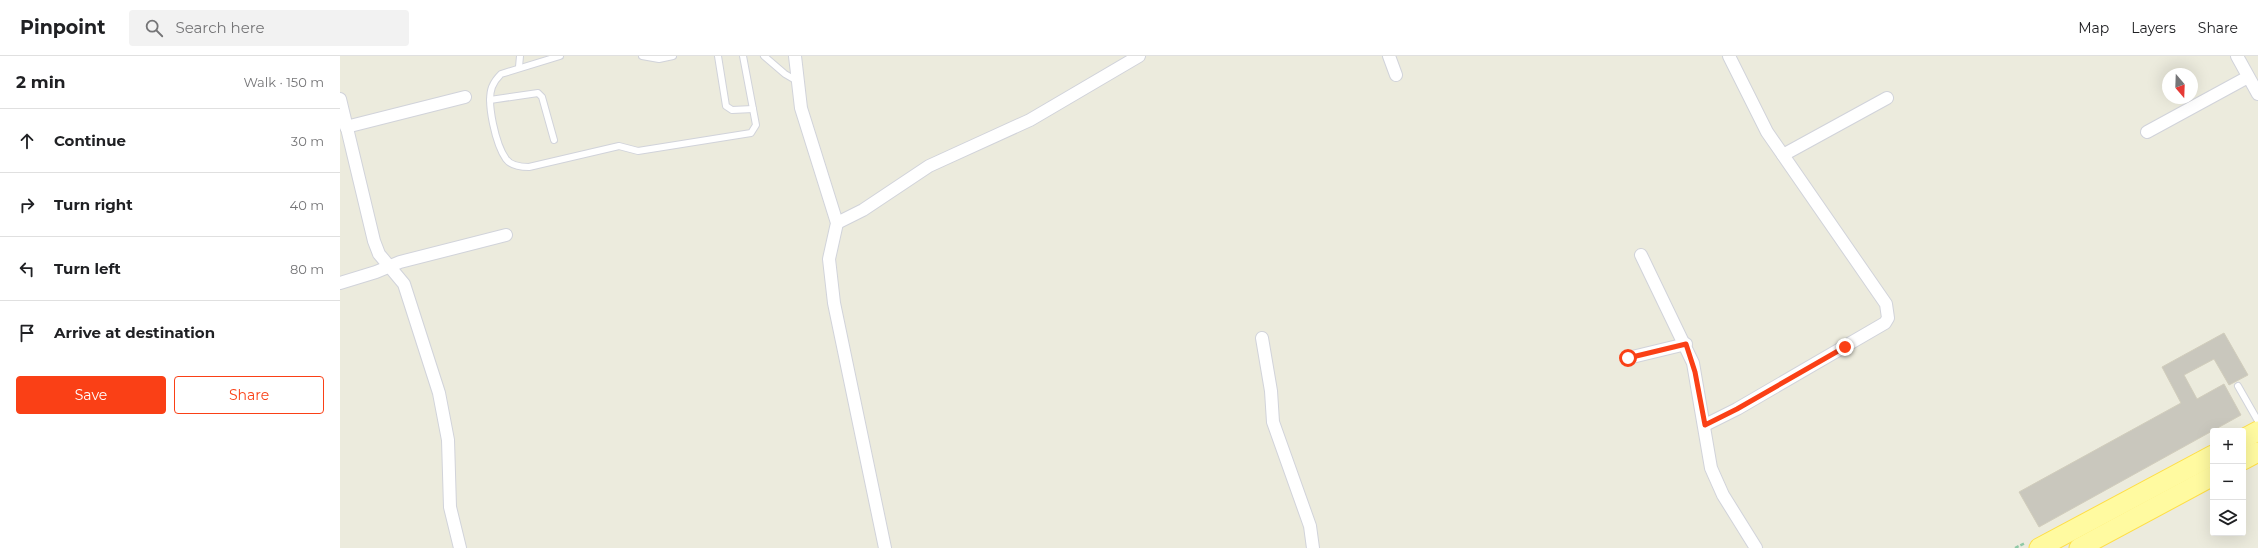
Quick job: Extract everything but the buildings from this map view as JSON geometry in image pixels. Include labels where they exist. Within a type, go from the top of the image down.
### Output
[{"type":"main road","points":[[2246,437],[2258,431]]},
{"type":"main road","points":[[2039,548],[2210,457]]},
{"type":"main road","points":[[2079,548],[2210,478]]},
{"type":"street","points":[[795,56],[797,80],[805,124],[837,223],[829,259],[834,303],[885,548]]},
{"type":"street","points":[[837,223],[863,210],[929,166],[1030,120],[1139,56]]},
{"type":"street","points":[[1389,56],[1396,75]]},
{"type":"street","points":[[1705,425],[1737,409],[1885,323],[1888,318],[1886,304],[1767,132],[1729,56]]},
{"type":"street","points":[[2237,56],[2258,94]]},
{"type":"street","points":[[2147,132],[2248,77]]},
{"type":"street","points":[[346,127],[465,97]]},
{"type":"street","points":[[1784,156],[1887,98]]},
{"type":"street","points":[[340,99],[378,254],[404,284],[439,393],[448,440],[450,506],[460,548]]},
{"type":"street","points":[[340,283],[417,257],[506,235]]},
{"type":"street","points":[[1641,255],[1686,344],[1698,381],[1711,468],[1716,484],[1756,548]]},
{"type":"street","points":[[1262,338],[1271,391],[1273,422],[1310,526],[1313,548]]},
{"type":"street","points":[[1628,358],[1686,344]]},
{"type":"lane","points":[[520,56],[520,67]]},
{"type":"lane","points":[[560,56],[548,57],[501,74],[492,87],[490,100],[497,136],[506,160],[518,167],[619,146],[638,151],[751,133],[756,125],[743,56]]},
{"type":"lane","points":[[642,56],[659,59],[673,56]]},
{"type":"lane","points":[[718,56],[726,106],[732,110],[753,109]]},
{"type":"lane","points":[[764,56],[785,74],[797,80]]},
{"type":"lane","points":[[490,100],[538,94],[542,97],[554,140]]},
{"type":"lane","points":[[2238,386],[2258,421]]},
{"type":"route","points":[[1628,358],[1686,344],[1698,381],[1705,425],[1718,420],[1845,347]]}]
